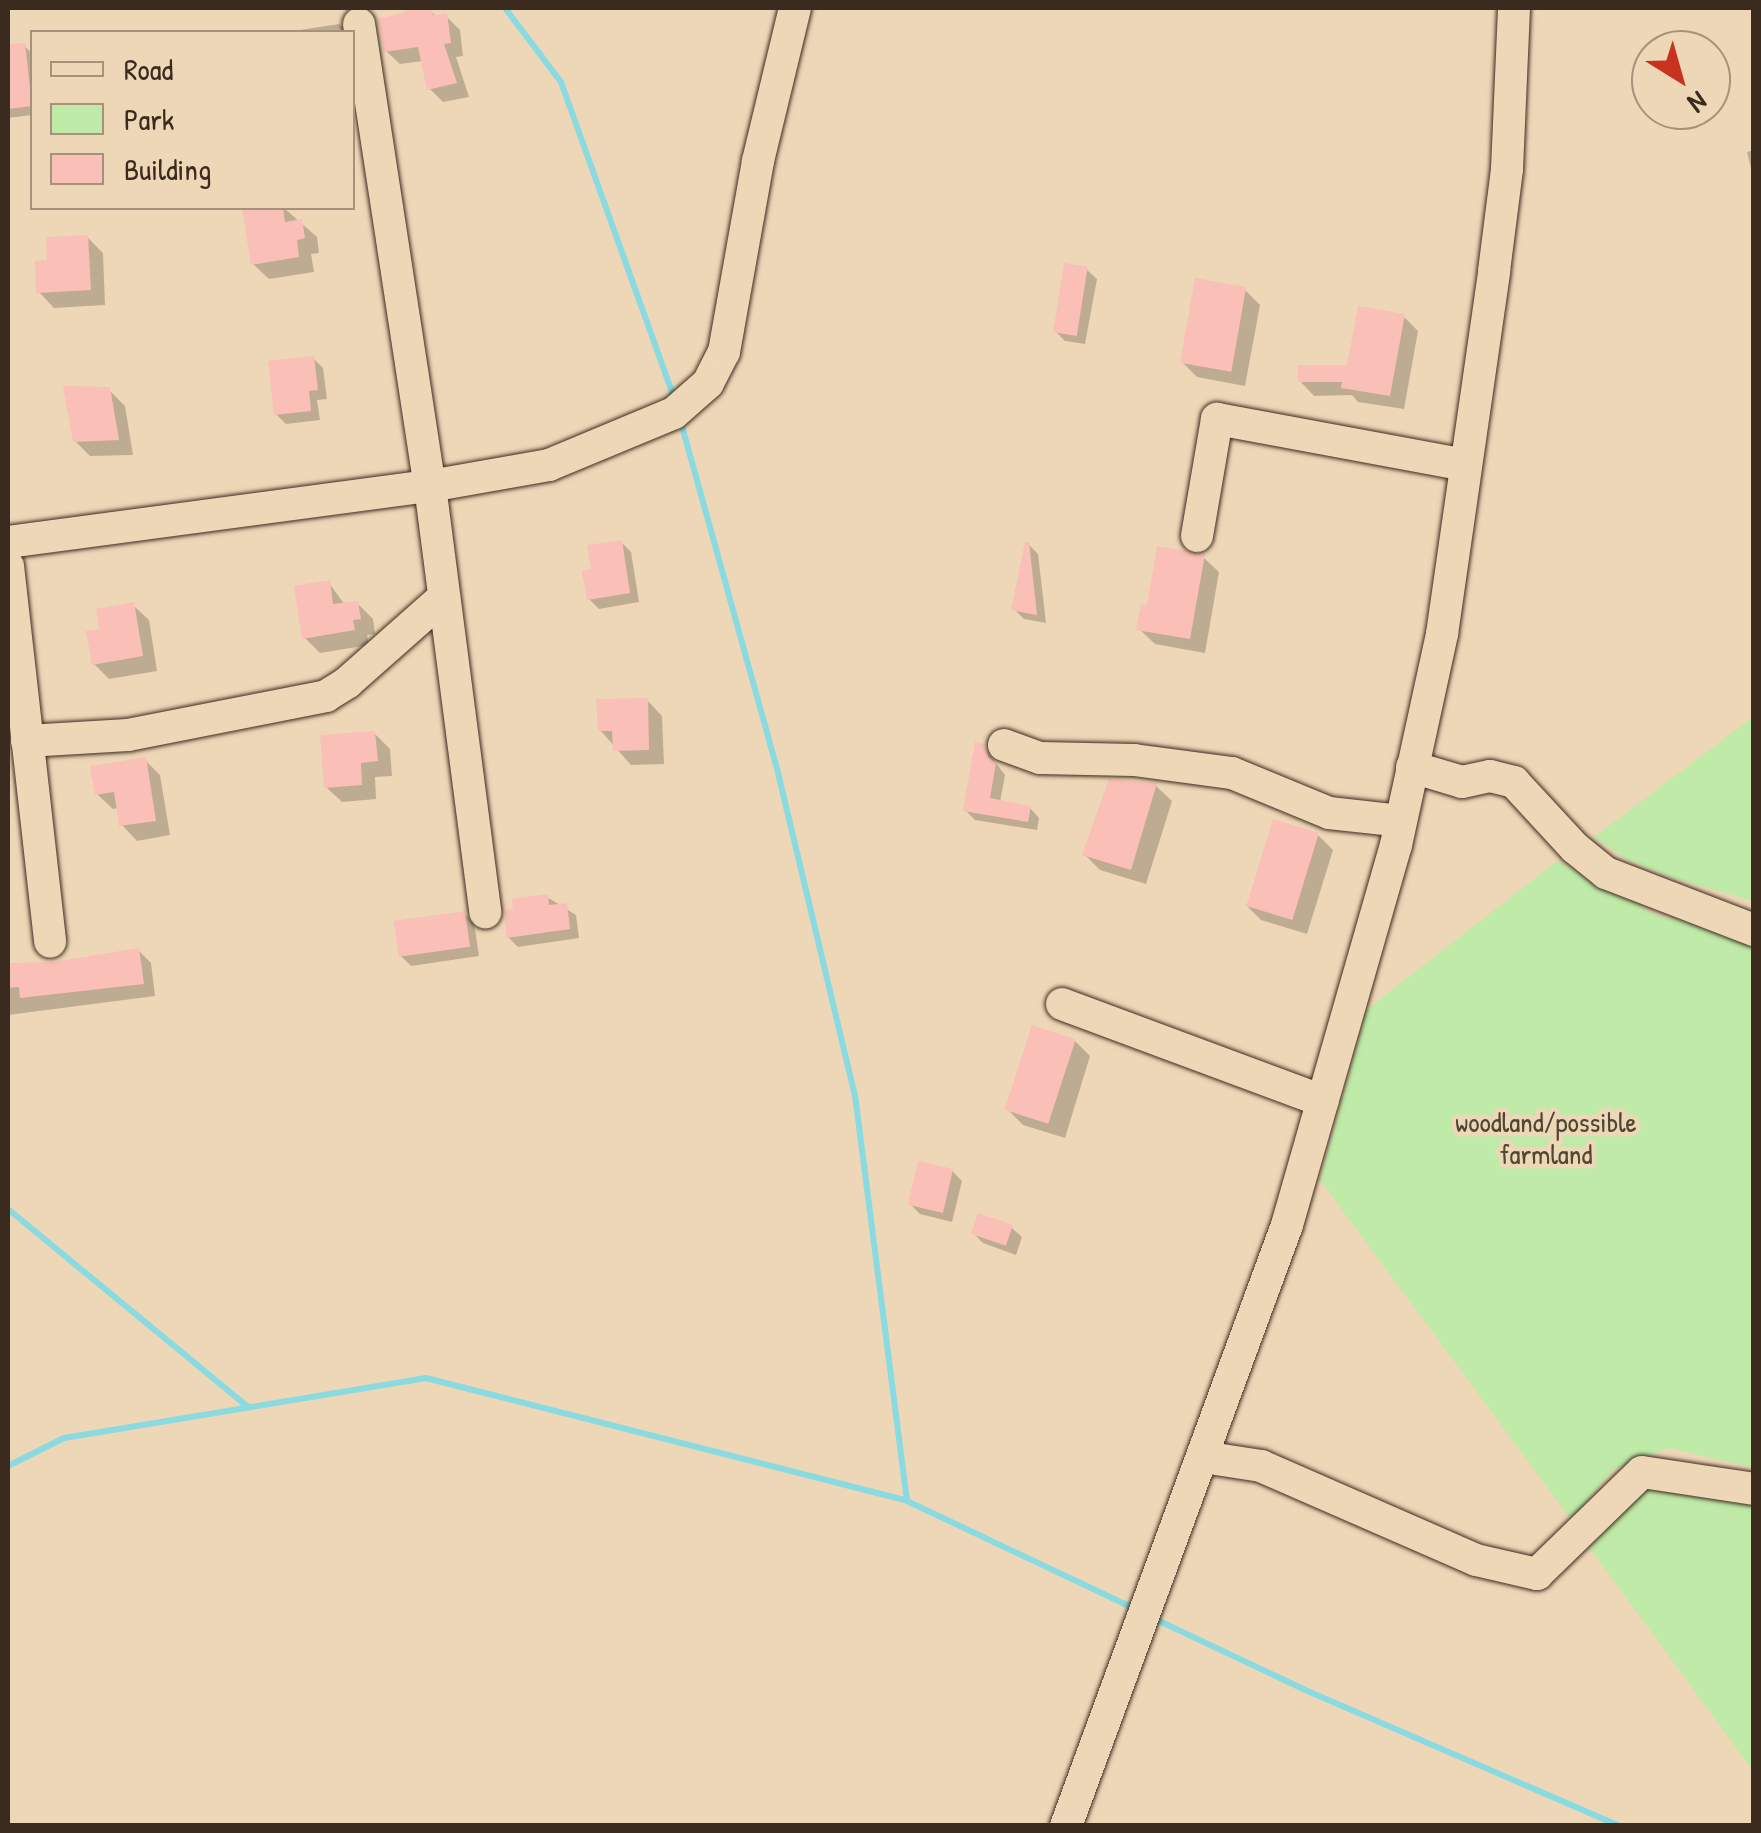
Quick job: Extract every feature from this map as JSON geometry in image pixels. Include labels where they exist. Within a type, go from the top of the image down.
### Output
[{"type":"street","points":[[8,542],[430,486],[549,465],[674,413],[708,383],[724,352],[758,161],[795,8]]},
{"type":"street","points":[[1066,1826],[1287,1224],[1401,821],[1442,634],[1507,169],[1514,8]]},
{"type":"street","points":[[359,24],[430,486],[485,912]]},
{"type":"street","points":[[1197,536],[1217,420],[1465,465]]},
{"type":"street","points":[[8,566],[50,942]]},
{"type":"street","points":[[27,741],[128,735],[326,696],[348,682],[444,596]]},
{"type":"street","points":[[1004,745],[1040,758],[1134,760],[1232,774],[1329,813],[1401,821]]},
{"type":"street","points":[[1412,767],[1462,782],[1490,776],[1514,782],[1575,848],[1606,873],[1754,930]]},
{"type":"street","points":[[1062,1004],[1323,1101]]},
{"type":"street","points":[[1204,1457],[1261,1466],[1476,1560],[1537,1574],[1642,1472],[1754,1489]]},
{"type":"green space","points":[[1753,717],[1753,901],[1676,879],[1628,860],[1594,837]]},
{"type":"green space","name":"woodland/possible farmland","points":[[1557,861],[1659,916],[1734,930],[1754,946],[1753,1468],[1669,1448],[1613,1470],[1587,1500],[1581,1533],[1320,1180],[1366,1010]]},
{"type":"green space","points":[[1629,1480],[1753,1487],[1753,1771],[1589,1547]]},
{"type":"building","points":[[405,8],[432,8],[433,15],[447,13],[451,43],[444,44],[457,83],[427,90],[418,47],[384,52],[378,19],[405,12]]},
{"type":"building","points":[[25,43],[30,106],[8,109],[8,44]]},
{"type":"building","points":[[242,210],[283,210],[285,222],[302,219],[305,238],[297,240],[299,257],[251,265]]},
{"type":"building","points":[[88,235],[91,290],[36,293],[35,261],[47,260],[46,237]]},
{"type":"building","points":[[1064,263],[1088,267],[1077,336],[1053,332]]},
{"type":"building","points":[[1195,278],[1246,287],[1231,372],[1180,363]]},
{"type":"building","points":[[1358,306],[1405,314],[1390,396],[1341,388],[1342,382],[1298,382],[1298,365],[1347,365]]},
{"type":"building","points":[[314,356],[318,390],[309,391],[311,411],[274,415],[268,361]]},
{"type":"building","points":[[63,386],[110,387],[119,440],[73,442]]},
{"type":"building","points":[[622,540],[630,593],[587,600],[582,571],[591,569],[587,545]]},
{"type":"building","points":[[1025,542],[1029,542],[1037,615],[1011,610]]},
{"type":"building","points":[[1157,546],[1205,554],[1190,639],[1136,630],[1141,604],[1147,605]]},
{"type":"building","points":[[330,580],[333,604],[358,601],[361,619],[353,620],[355,630],[302,639],[294,586]]},
{"type":"building","points":[[134,602],[143,656],[92,665],[86,631],[99,629],[96,609]]},
{"type":"building","points":[[648,698],[649,750],[613,751],[612,731],[598,731],[596,699]]},
{"type":"building","points":[[375,731],[378,761],[361,763],[362,785],[324,788],[320,735]]},
{"type":"building","points":[[975,742],[985,744],[988,757],[996,763],[990,798],[1031,806],[1028,822],[963,811]]},
{"type":"building","points":[[146,757],[156,821],[119,826],[114,792],[95,795],[90,766]]},
{"type":"building","points":[[1109,779],[1157,783],[1131,870],[1082,855]]},
{"type":"building","points":[[1273,819],[1319,833],[1292,920],[1246,906]]},
{"type":"building","points":[[548,894],[549,905],[567,903],[570,929],[506,938],[505,910],[513,909],[512,899]]},
{"type":"building","points":[[465,911],[470,947],[399,957],[394,921]]},
{"type":"building","points":[[139,948],[144,984],[20,998],[19,987],[8,988],[8,963],[53,962]]},
{"type":"building","points":[[1032,1025],[1076,1039],[1048,1124],[1004,1110]]},
{"type":"building","points":[[918,1161],[953,1169],[943,1213],[908,1205]]},
{"type":"building","points":[[978,1213],[1013,1225],[1006,1246],[971,1234]]},
{"type":"waterway","points":[[505,8],[561,82],[674,398]]},
{"type":"waterway","points":[[680,419],[779,777],[855,1095],[907,1501]]},
{"type":"waterway","points":[[8,1209],[248,1407]]},
{"type":"waterway","points":[[8,1466],[64,1438],[426,1378],[907,1501],[1135,1609]]},
{"type":"waterway","points":[[1155,1619],[1303,1689],[1620,1826]]}]
